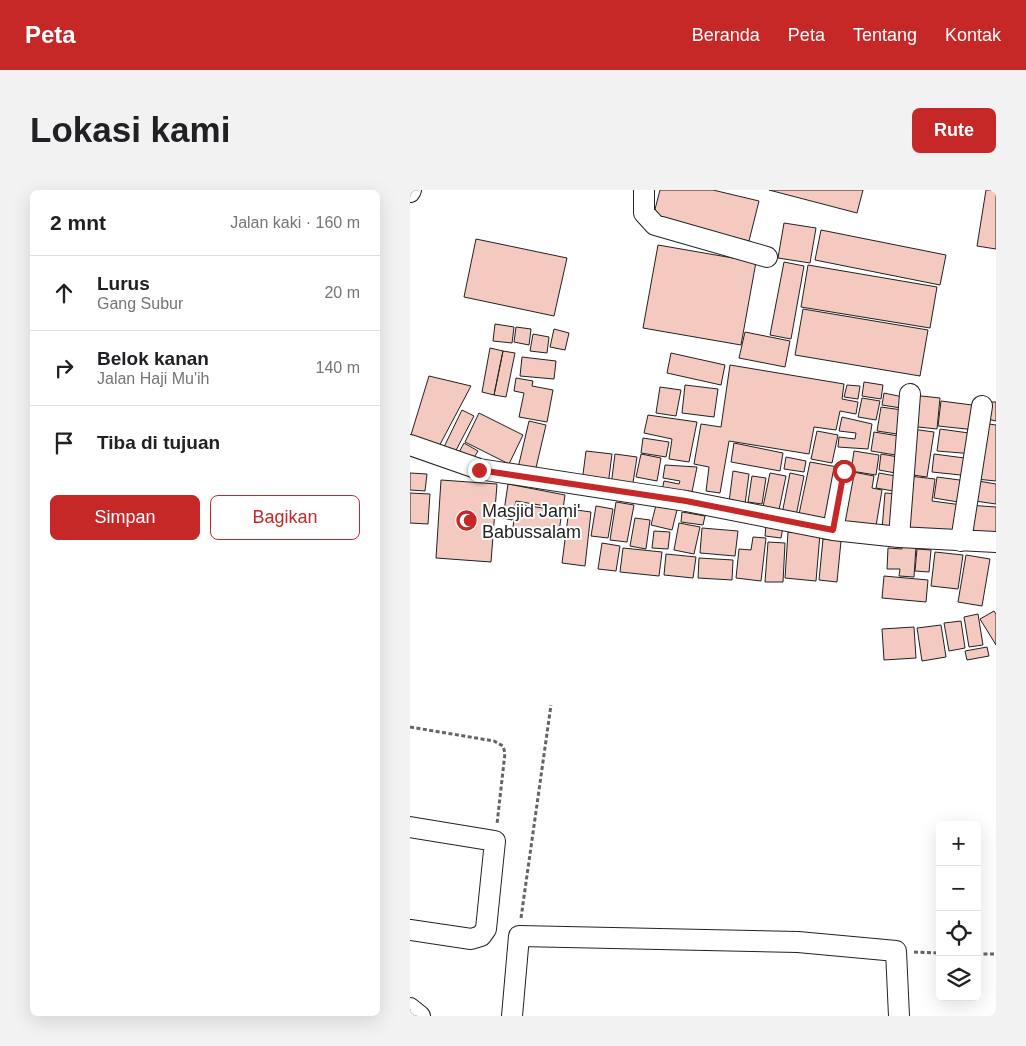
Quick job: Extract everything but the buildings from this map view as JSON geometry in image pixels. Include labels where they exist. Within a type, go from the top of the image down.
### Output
[{"type":"street","points":[[644,190],[644,213],[655,225],[767,257]]},
{"type":"street","points":[[899,537],[910,394]]},
{"type":"street","points":[[961,541],[982,406]]},
{"type":"street","points":[[410,445],[479,470],[686,501],[833,530],[899,537],[996,542]]},
{"type":"street","points":[[833,530],[844,471]]},
{"type":"street","points":[[410,827],[495,842],[486,929],[481,936],[471,939],[410,930]]},
{"type":"street","points":[[512,1016],[519,936],[798,942],[896,952],[899,1016]]},
{"type":"street","points":[[410,1008],[420,1016]]},
{"type":"path","points":[[519,936],[551,705]]},
{"type":"path","points":[[410,727],[494,741],[503,746],[505,753],[495,842]]},
{"type":"path","points":[[896,952],[936,953]]},
{"type":"path","points":[[981,954],[996,954]]},
{"type":"place","name":"Masjid Jami' Babussalam","points":[[466,521]]},
{"type":"route","points":[[479,470],[686,501],[833,530],[844,471]]}]
